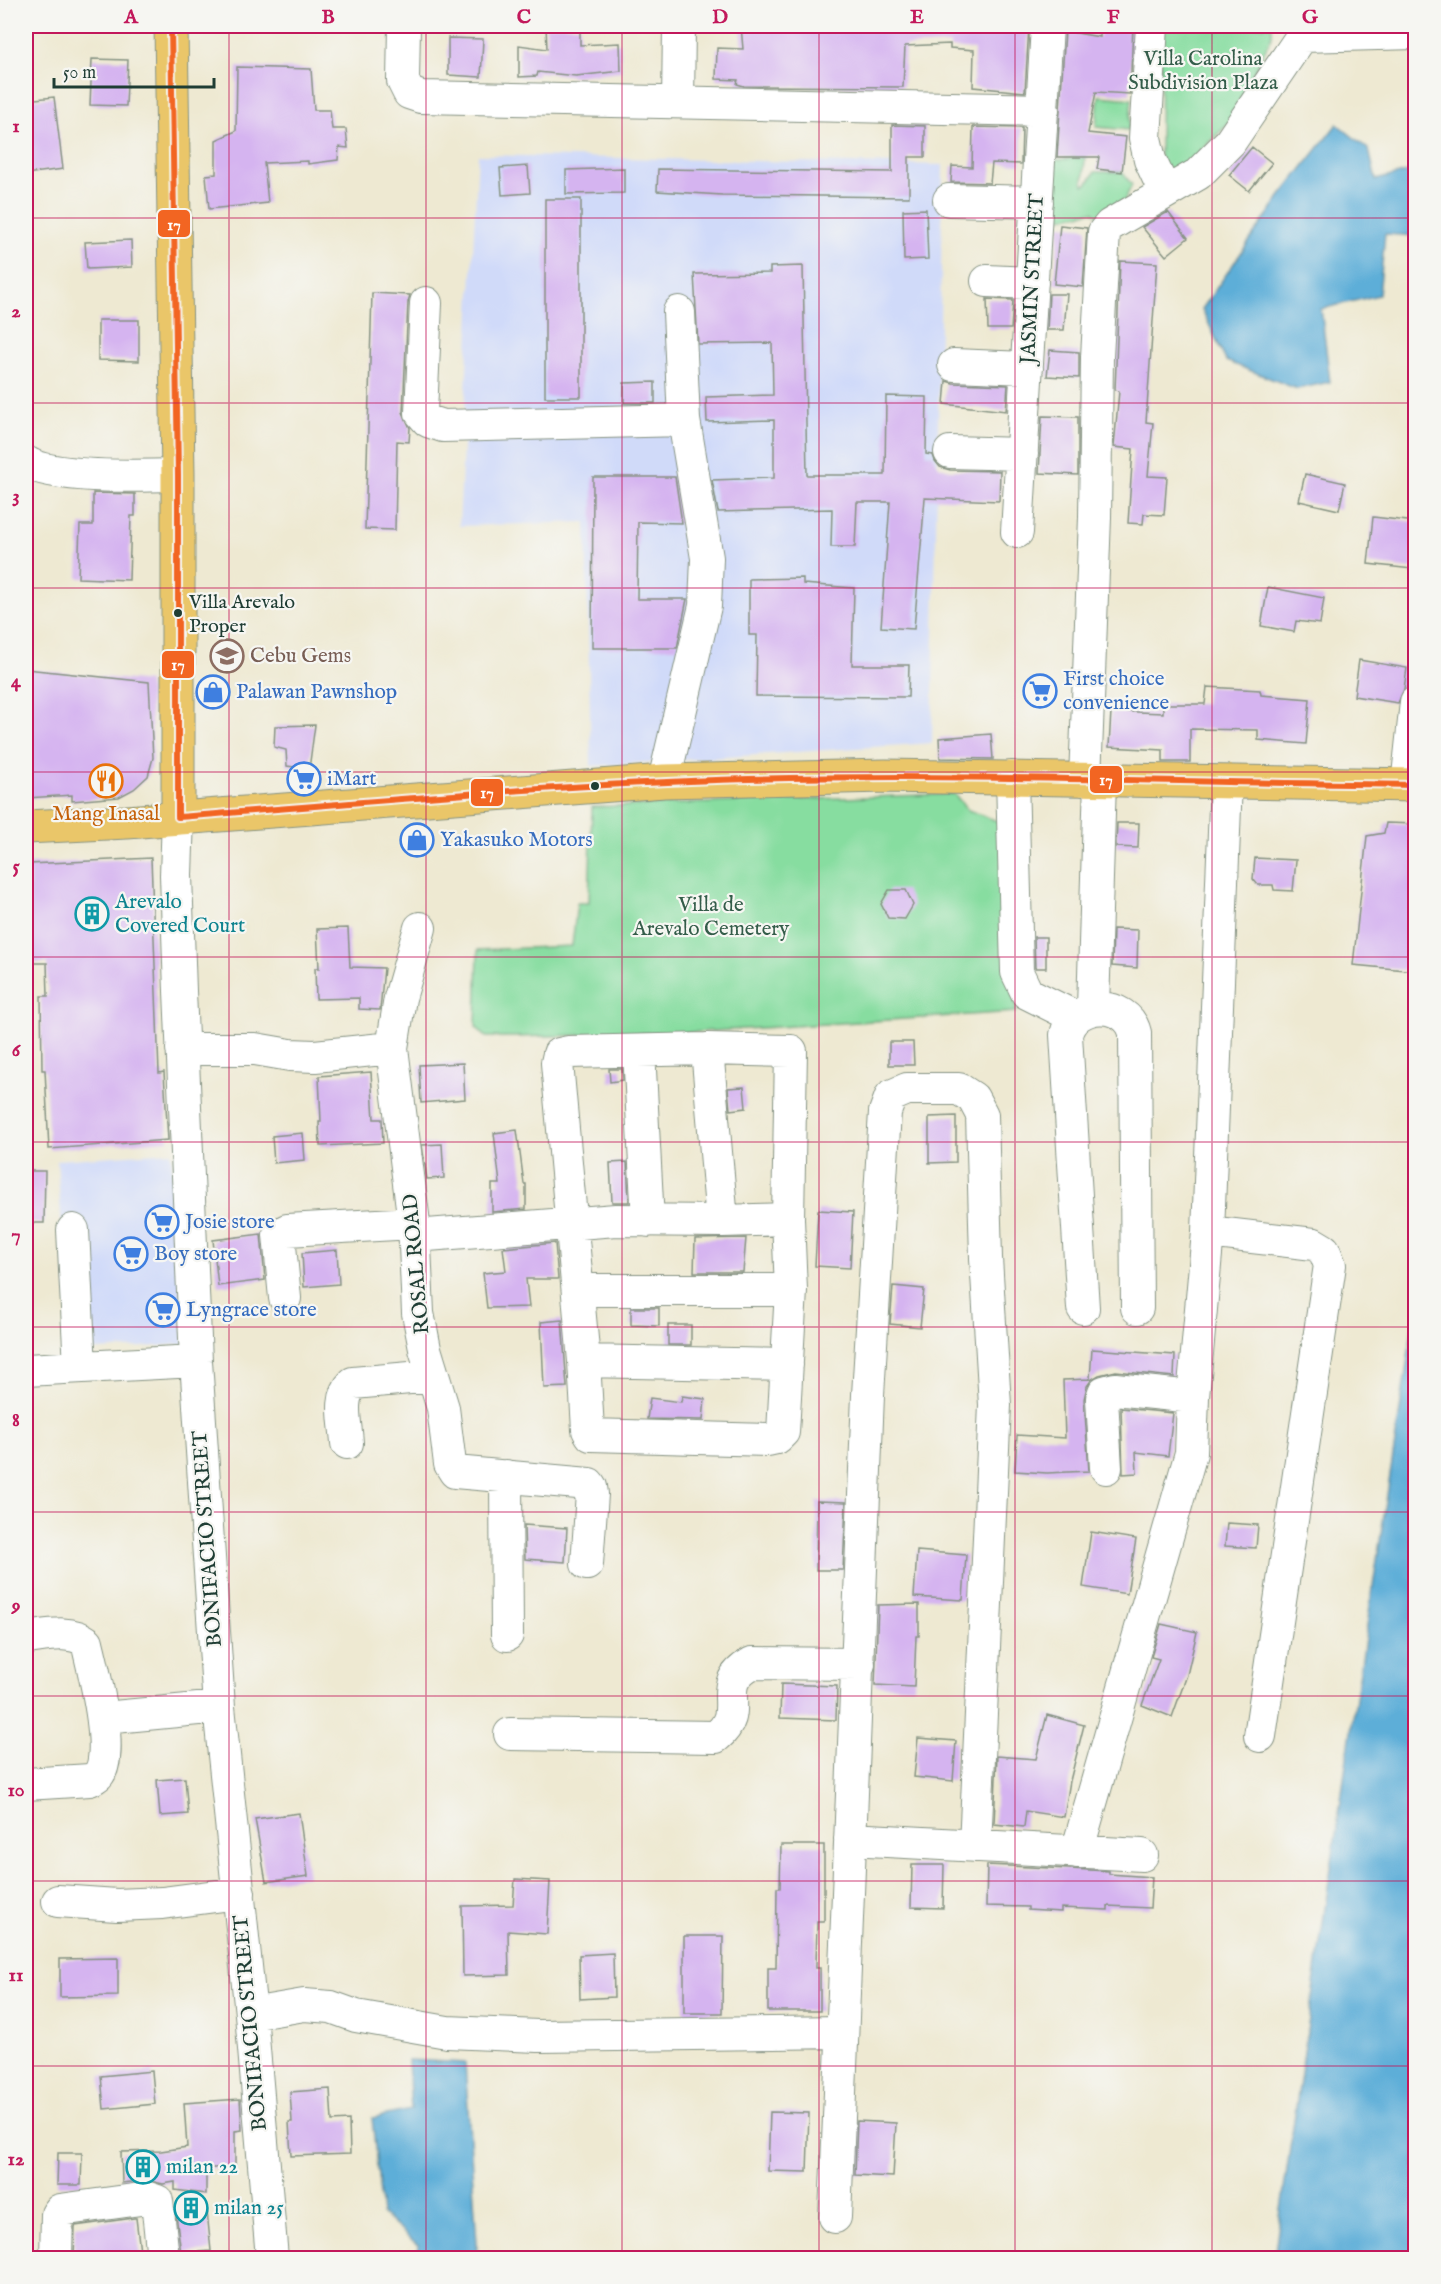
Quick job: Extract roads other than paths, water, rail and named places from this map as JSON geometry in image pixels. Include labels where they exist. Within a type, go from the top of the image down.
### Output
[{"type":"main road","points":[[171,26],[178,475],[178,818]]},
{"type":"main road","points":[[26,827],[178,818],[664,781],[885,776],[1411,785]]},
{"type":"street","points":[[404,26],[404,81],[409,93],[422,97],[1043,110]]},
{"type":"street","points":[[678,102],[679,26]]},
{"type":"street","name":"JASMIN STREET","points":[[1017,532],[1047,26]]},
{"type":"street","points":[[1152,26],[1145,138],[1150,160],[1166,192]]},
{"type":"street","points":[[1083,1308],[1066,1035],[1068,1027],[1084,1013],[1093,780],[1097,357],[1104,232],[1110,225],[1198,174],[1230,142],[1302,31],[1416,33]]},
{"type":"street","points":[[949,200],[1037,202]]},
{"type":"street","points":[[987,281],[1032,283]]},
{"type":"street","points":[[426,303],[421,413],[428,421],[443,426],[684,420]]},
{"type":"street","points":[[664,781],[705,606],[707,558],[684,420],[679,312]]},
{"type":"street","points":[[954,365],[1027,368]]},
{"type":"street","points":[[950,452],[1022,454]]},
{"type":"street","points":[[26,462],[32,466],[59,472],[132,476],[178,475]]},
{"type":"street","points":[[1411,785],[1416,702]]},
{"type":"street","points":[[1012,777],[1017,972],[1028,993],[1084,1013],[1117,1011],[1125,1015],[1135,1033],[1137,1308]]},
{"type":"street","points":[[1077,1852],[1191,1453],[1192,1397],[1208,1232],[1226,782]]},
{"type":"street","name":"BONIFACIO STREET","points":[[178,818],[176,875],[196,1361],[219,1707],[251,2014],[272,2259]]},
{"type":"street","name":"ROSAL ROAD","points":[[420,928],[400,998],[392,1048],[414,1230],[418,1313],[433,1376],[444,1408],[451,1468],[455,1472],[589,1484],[592,1494],[587,1564]]},
{"type":"street","points":[[182,1048],[255,1049],[290,1055],[315,1056],[392,1048]]},
{"type":"street","points":[[707,1049],[722,1221]]},
{"type":"street","points":[[707,1049],[791,1051],[788,1219],[790,1290],[783,1432],[777,1438],[768,1440],[591,1435],[588,1430],[584,1361],[557,1063],[559,1054],[568,1052],[639,1051],[707,1049]]},
{"type":"street","points":[[639,1051],[648,1221]]},
{"type":"street","points":[[835,2217],[868,1395],[885,1112],[891,1096],[907,1089],[959,1089],[973,1098],[982,1115],[986,1258],[995,1405],[975,1846]]},
{"type":"street","points":[[285,1298],[279,1235],[287,1230],[414,1230],[572,1224],[616,1220],[788,1219]]},
{"type":"street","points":[[73,1230],[80,1367]]},
{"type":"street","points":[[1208,1232],[1314,1244],[1324,1250],[1330,1265],[1260,1736]]},
{"type":"street","points":[[578,1290],[790,1290]]},
{"type":"street","points":[[26,1370],[196,1361]]},
{"type":"street","points":[[584,1361],[787,1365]]},
{"type":"street","points":[[347,1443],[344,1397],[347,1388],[353,1383],[433,1376]]},
{"type":"street","points":[[1106,1468],[1102,1398],[1104,1392],[1115,1389],[1192,1397]]},
{"type":"street","points":[[506,1476],[507,1635]]},
{"type":"street","points":[[26,1638],[71,1634],[87,1642],[104,1718],[103,1766],[97,1776],[90,1780],[26,1784]]},
{"type":"street","points":[[510,1734],[716,1737],[725,1730],[731,1717],[731,1684],[737,1671],[752,1663],[859,1664]]},
{"type":"street","points":[[104,1718],[219,1707]]},
{"type":"street","points":[[850,1839],[1142,1855]]},
{"type":"street","points":[[58,1900],[117,1905],[162,1904],[239,1893]]},
{"type":"street","points":[[251,2014],[304,2005],[331,2007],[356,2016],[447,2032],[538,2036],[842,2032]]},
{"type":"street","points":[[56,2259],[57,2214],[60,2210],[148,2198],[157,2201],[163,2259]]},
{"type":"water","points":[[1337,124],[1369,150],[1376,180],[1411,171],[1415,174],[1415,236],[1385,234],[1379,295],[1321,309],[1330,382],[1297,389],[1226,361],[1202,309],[1280,197]]},
{"type":"water","points":[[1415,1312],[1415,2258],[1274,2258],[1352,1724]]},
{"type":"water","points":[[408,2060],[465,2063],[478,2258],[420,2258],[418,2245],[382,2214],[372,2118],[411,2110]]},
{"type":"place","name":"Villa Arevalo Proper","points":[[178,613]]},
{"type":"place","name":"Cebu Gems","points":[[227,656]]},
{"type":"place","name":"First choice convenience","points":[[1040,691]]},
{"type":"place","name":"Palawan Pawnshop","points":[[213,692]]},
{"type":"place","name":"iMart","points":[[304,779]]},
{"type":"place","name":"Mang Inasal","points":[[106,781]]},
{"type":"place","name":"Yakasuko Motors","points":[[417,840]]},
{"type":"place","name":"Arevalo Covered Court","points":[[92,914]]},
{"type":"place","name":"Josie store","points":[[162,1222]]},
{"type":"place","name":"Boy store","points":[[131,1254]]},
{"type":"place","name":"Lyngrace store","points":[[163,1310]]},
{"type":"place","name":"milan 22","points":[[143,2167]]},
{"type":"place","name":"milan 25","points":[[191,2208]]},
{"type":"park label","name":"Villa Carolina Subdivision Plaza","points":[[1203,71]]},
{"type":"park label","name":"Villa de Arevalo Cemetery","points":[[711,917]]}]
